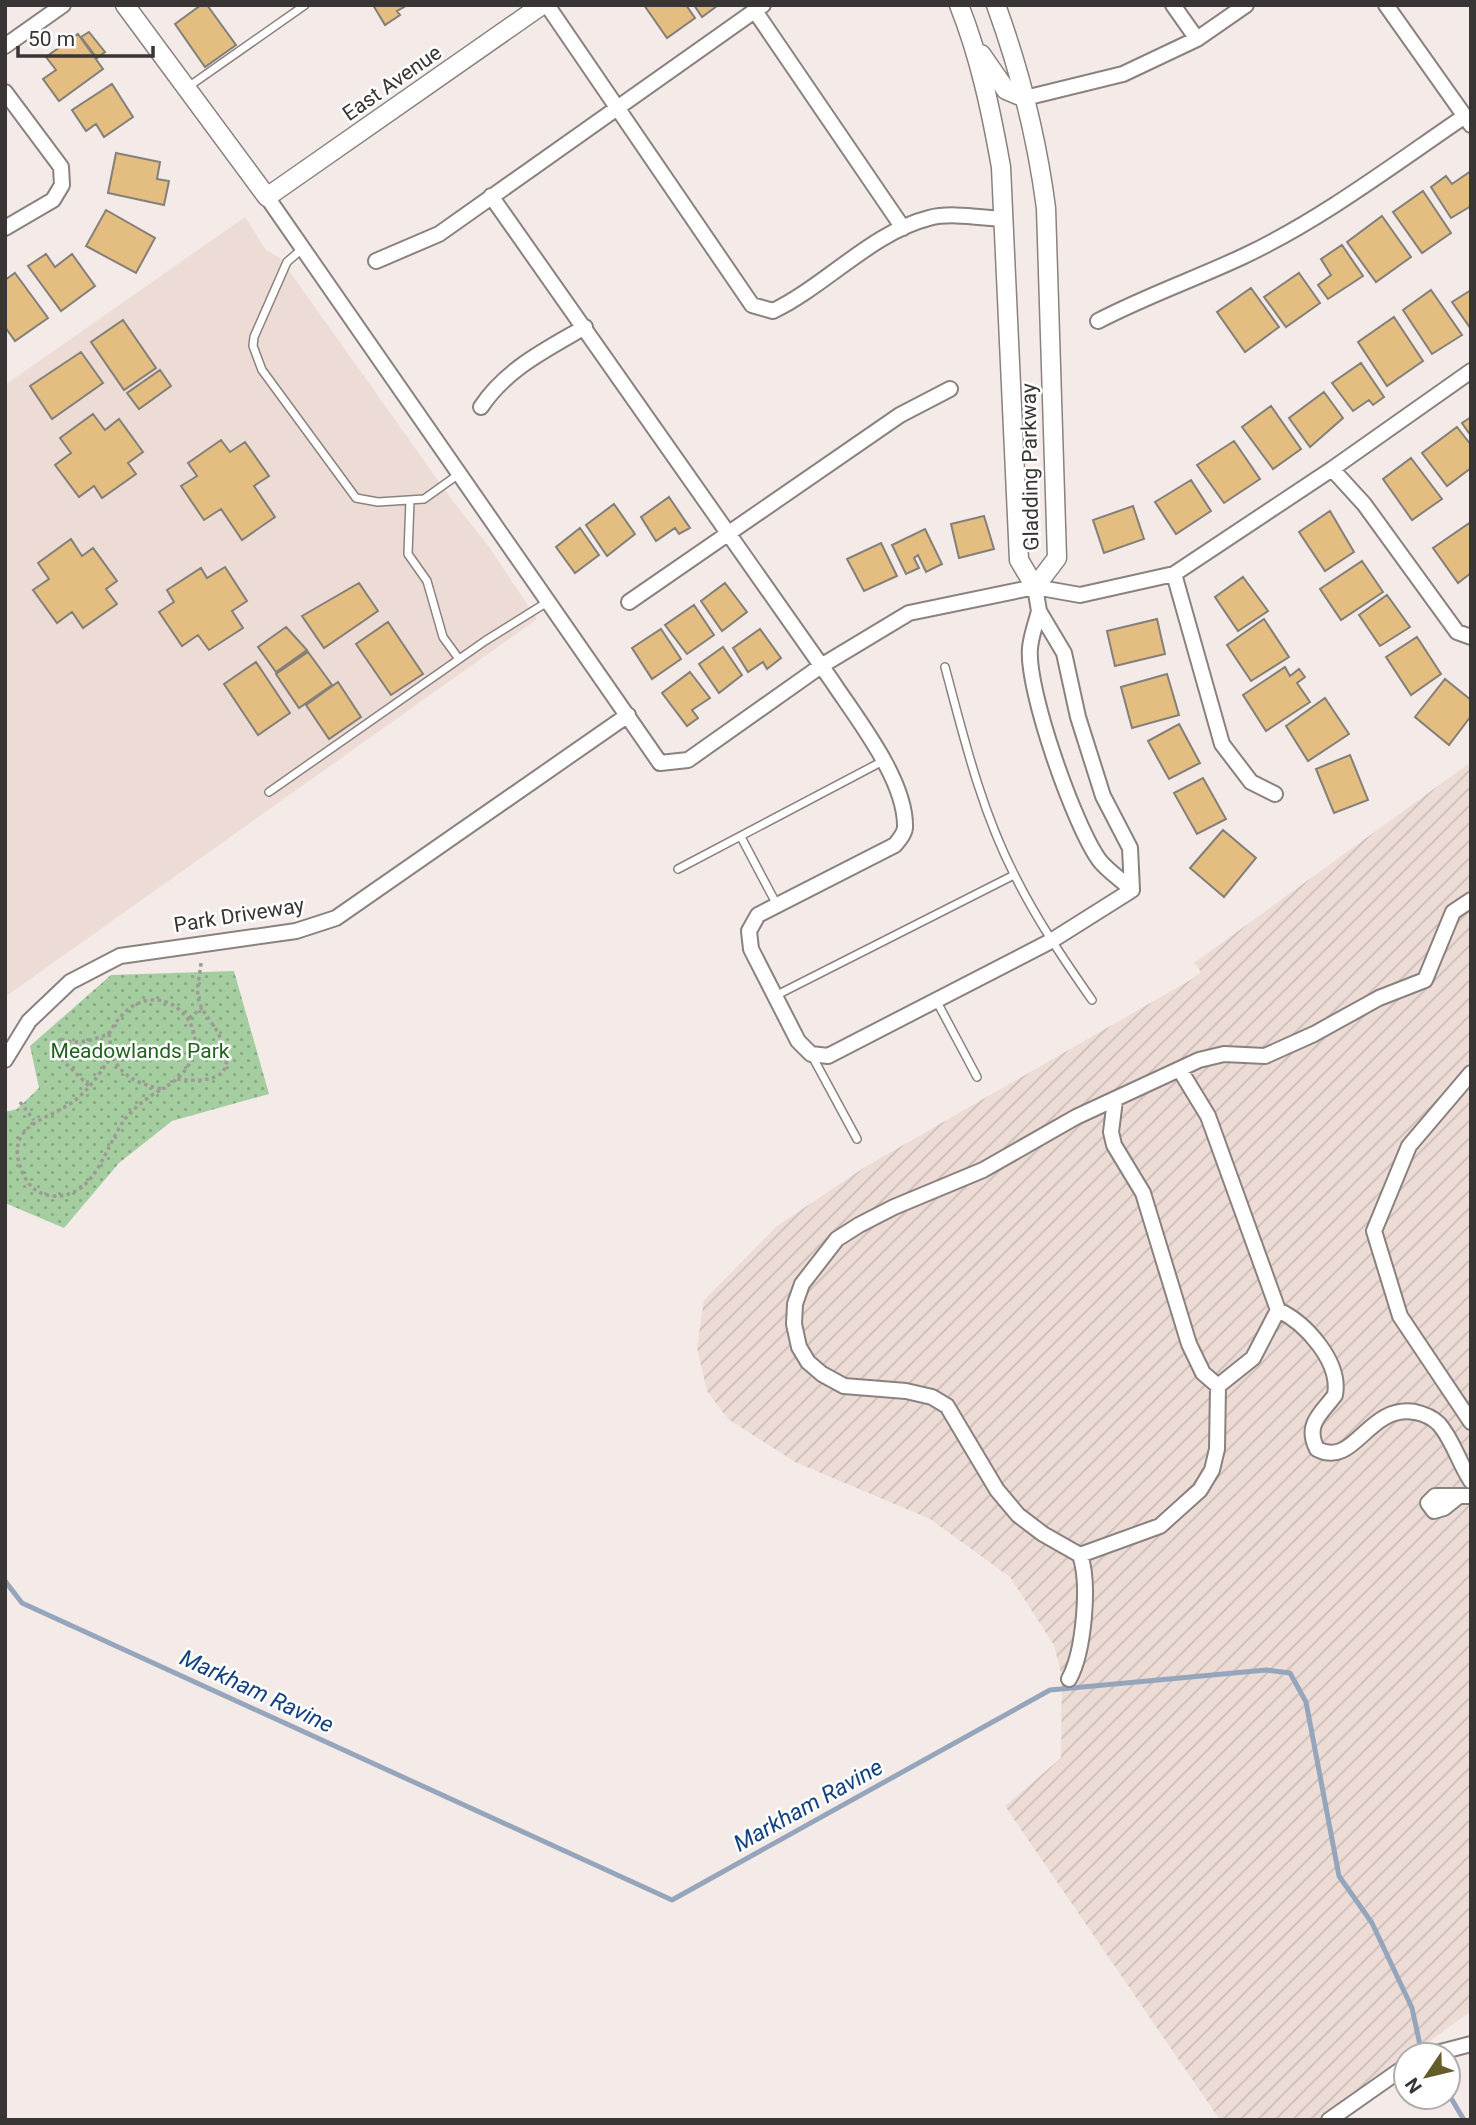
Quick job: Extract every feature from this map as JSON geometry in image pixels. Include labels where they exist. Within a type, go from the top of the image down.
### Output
[{"type":"street","points":[[5,46],[63,5]]},
{"type":"street","points":[[125,5],[267,197],[660,763],[688,760],[821,666],[909,613],[1035,587],[1080,595],[1174,574],[1332,469],[1471,371]]},
{"type":"street","points":[[545,5],[752,305],[773,312],[797,300],[853,259],[903,228],[931,217],[1004,219]]},
{"type":"street","name":"East Avenue","points":[[267,197],[545,5]]},
{"type":"street","name":"Gladding Parkway","points":[[959,5],[974,42],[992,116],[1004,219],[1018,559],[1035,587],[1057,558],[1046,208],[1039,157],[1025,98],[996,5]]},
{"type":"street","points":[[1173,5],[1197,39]]},
{"type":"street","points":[[974,42],[1006,90],[1025,98],[1123,74],[1197,39],[1246,5]]},
{"type":"street","points":[[1098,321],[1150,294],[1256,250],[1468,121],[1387,5]]},
{"type":"street","points":[[376,261],[439,234],[759,8],[903,228]]},
{"type":"street","points":[[5,92],[61,167],[62,185],[53,200],[5,228]]},
{"type":"street","points":[[491,196],[586,327],[821,666],[883,761],[903,807],[905,830],[895,845],[758,915],[749,931],[751,949],[798,1041],[811,1054],[828,1056],[1051,941],[1132,890]]},
{"type":"street","points":[[481,407],[494,388],[534,356],[586,327]]},
{"type":"street","points":[[629,601],[900,415],[950,389]]},
{"type":"street","points":[[1332,469],[1364,504],[1457,632],[1471,637]]},
{"type":"street","points":[[1174,574],[1222,744],[1251,782],[1275,794]]},
{"type":"street","points":[[1035,587],[1039,611],[1064,653],[1078,717],[1103,796],[1130,848],[1132,890]]},
{"type":"street","points":[[1039,611],[1030,649],[1033,676],[1050,741],[1090,842],[1101,861],[1132,890]]},
{"type":"street","name":"Park Driveway","points":[[5,1060],[29,1021],[70,982],[120,956],[296,931],[336,918],[628,715]]},
{"type":"street","points":[[1069,1679],[1084,1616],[1084,1568],[1080,1555],[1043,1534],[1018,1515],[997,1490],[947,1406],[932,1398],[906,1391],[844,1386],[815,1368],[799,1347],[794,1304],[802,1284],[817,1261],[837,1239],[894,1207],[983,1170],[1065,1123],[1199,1060],[1224,1054],[1265,1056],[1380,998],[1425,980],[1453,912],[1471,900]]},
{"type":"street","points":[[1180,1070],[1208,1116],[1278,1310],[1315,1340],[1334,1380],[1335,1395],[1320,1410],[1313,1426],[1312,1439],[1317,1449],[1331,1454],[1341,1451],[1383,1416],[1402,1411],[1419,1413],[1431,1417],[1439,1425],[1471,1481]]},
{"type":"street","points":[[1471,1073],[1409,1146],[1374,1231],[1400,1316],[1471,1422]]},
{"type":"street","points":[[1080,1555],[1160,1526],[1200,1490],[1212,1469],[1217,1449],[1218,1386],[1203,1373],[1189,1344],[1143,1193],[1114,1145],[1111,1132],[1115,1100]]},
{"type":"street","points":[[1218,1386],[1253,1359],[1278,1310]]},
{"type":"street","points":[[1329,2120],[1392,2076]]},
{"type":"lane","points":[[185,89],[305,5]]},
{"type":"lane","points":[[302,249],[287,262],[262,319],[253,346],[255,357],[349,491],[367,501],[424,499],[459,474]]},
{"type":"lane","points":[[410,500],[408,554],[427,581],[443,637],[458,659]]},
{"type":"lane","points":[[269,792],[458,659],[548,601]]},
{"type":"lane","points":[[945,667],[972,767],[1014,875],[1051,941],[1092,1000]]},
{"type":"lane","points":[[678,869],[883,761]]},
{"type":"lane","points":[[741,837],[777,906]]},
{"type":"lane","points":[[775,996],[1014,875]]},
{"type":"lane","points":[[936,1000],[977,1077]]},
{"type":"lane","points":[[811,1054],[857,1139]]},
{"type":"path","points":[[177,1079],[213,1080],[222,1074],[227,1064],[218,1033],[202,1008],[197,986],[200,958]]},
{"type":"path","points":[[61,1039],[71,1043],[83,1042],[109,1034],[124,1011],[146,1000],[162,1000],[176,1004],[189,1018],[196,1038],[195,1049],[177,1079],[126,1118],[86,1185],[63,1196],[46,1195],[32,1188],[24,1177],[16,1155],[25,1129],[34,1121],[75,1100],[112,1056]]},
{"type":"path","points":[[189,1018],[202,1008]]},
{"type":"path","points":[[109,1034],[112,1056],[123,1073],[135,1081],[162,1088]]},
{"type":"path","points":[[51,1049],[89,1086]]},
{"type":"path","points":[[20,1102],[34,1121]]},
{"type":"shaded area","points":[[245,217],[266,250],[280,258],[452,500],[489,547],[537,619],[5,997],[5,385]]},
{"type":"shaded area","points":[[1471,762],[1471,2011],[1430,2041],[1392,2041],[1392,2070],[1325,2120],[1220,2120],[1005,1806],[1061,1758],[1062,1677],[1054,1645],[1010,1577],[930,1519],[795,1462],[728,1419],[707,1391],[697,1348],[704,1300],[777,1226],[865,1167],[1192,979],[1201,972],[1194,963]]},
{"type":"green space","name":"Meadowlands Park","points":[[234,971],[269,1094],[172,1121],[119,1163],[64,1228],[5,1203],[5,1112],[17,1109],[39,1088],[30,1046],[111,975]]},
{"type":"building","points":[[201,5],[207,5],[236,45],[205,67],[175,24]]},
{"type":"building","points":[[373,5],[404,7],[397,11],[400,15],[385,25]]},
{"type":"building","points":[[644,5],[686,5],[695,18],[667,38]]},
{"type":"building","points":[[694,5],[717,5],[717,6],[702,17]]},
{"type":"building","points":[[89,32],[105,52],[97,58],[81,37]]},
{"type":"building","points":[[78,34],[103,69],[59,101],[43,79],[56,70],[46,57]]},
{"type":"building","points":[[112,84],[133,117],[104,137],[96,124],[86,131],[72,110]]},
{"type":"building","points":[[116,153],[160,162],[157,179],[169,181],[164,205],[108,193]]},
{"type":"building","points":[[1471,171],[1471,206],[1451,218],[1431,187],[1446,176],[1452,184]]},
{"type":"building","points":[[1423,191],[1451,233],[1422,253],[1393,212]]},
{"type":"building","points":[[106,210],[155,238],[136,273],[86,246]]},
{"type":"building","points":[[1382,216],[1411,257],[1376,282],[1347,242]]},
{"type":"building","points":[[1342,245],[1363,276],[1328,299],[1318,285],[1331,275],[1321,259]]},
{"type":"building","points":[[46,254],[55,267],[72,254],[95,286],[61,311],[28,266]]},
{"type":"building","points":[[15,273],[48,318],[15,341],[5,327],[5,280]]},
{"type":"building","points":[[1299,273],[1320,303],[1286,327],[1264,297]]},
{"type":"building","points":[[1251,288],[1279,327],[1245,352],[1217,312]]},
{"type":"building","points":[[1431,290],[1462,335],[1432,354],[1403,310]]},
{"type":"building","points":[[1471,290],[1471,329],[1452,302]]},
{"type":"building","points":[[1394,317],[1423,361],[1387,386],[1358,342]]},
{"type":"building","points":[[123,320],[156,368],[124,390],[91,342]]},
{"type":"building","points":[[81,352],[103,383],[52,419],[30,386]]},
{"type":"building","points":[[1361,363],[1384,397],[1373,405],[1369,400],[1353,411],[1332,383]]},
{"type":"building","points":[[160,370],[171,386],[139,409],[127,393]]},
{"type":"building","points":[[1324,392],[1343,418],[1310,447],[1289,418]]},
{"type":"building","points":[[1271,406],[1301,449],[1273,469],[1242,427]]},
{"type":"building","points":[[93,414],[105,430],[119,419],[143,452],[128,463],[136,474],[102,498],[94,486],[79,497],[55,465],[71,453],[60,438]]},
{"type":"building","points":[[1471,417],[1471,436],[1462,423]]},
{"type":"building","points":[[1457,427],[1471,445],[1471,468],[1447,486],[1422,453]]},
{"type":"building","points":[[221,440],[230,452],[245,442],[269,476],[254,486],[275,517],[242,540],[221,509],[204,520],[181,486],[197,476],[188,463]]},
{"type":"building","points":[[1234,441],[1260,479],[1224,503],[1197,465]]},
{"type":"building","points":[[1411,458],[1442,499],[1412,520],[1383,479]]},
{"type":"building","points":[[1191,480],[1211,511],[1176,534],[1155,502]]},
{"type":"building","points":[[669,497],[690,528],[679,534],[675,528],[656,541],[641,517]]},
{"type":"building","points":[[614,504],[635,534],[607,556],[586,525]]},
{"type":"building","points":[[1133,506],[1144,539],[1104,553],[1093,520]]},
{"type":"building","points":[[1330,511],[1354,552],[1325,571],[1299,532]]},
{"type":"building","points":[[984,516],[994,549],[959,558],[951,524]]},
{"type":"building","points":[[1471,522],[1471,573],[1458,583],[1433,548]]},
{"type":"building","points":[[580,528],[599,555],[575,573],[556,547]]},
{"type":"building","points":[[925,529],[942,564],[926,572],[918,555],[914,558],[919,568],[906,574],[892,545]]},
{"type":"building","points":[[71,539],[82,556],[93,548],[117,581],[106,589],[117,604],[83,628],[72,612],[57,623],[33,590],[49,579],[38,563]]},
{"type":"building","points":[[881,543],[897,576],[864,591],[847,559]]},
{"type":"building","points":[[1362,561],[1383,592],[1341,620],[1320,589]]},
{"type":"building","points":[[225,567],[247,601],[232,611],[243,628],[209,650],[198,635],[182,646],[159,612],[174,602],[167,590],[201,568],[207,578]]},
{"type":"building","points":[[1243,577],[1268,611],[1238,631],[1215,597]]},
{"type":"building","points":[[359,583],[378,611],[324,648],[302,616]]},
{"type":"building","points":[[725,583],[747,612],[722,631],[701,601]]},
{"type":"building","points":[[1387,595],[1410,627],[1380,646],[1359,615]]},
{"type":"building","points":[[694,605],[714,635],[687,654],[665,625]]},
{"type":"building","points":[[1157,619],[1165,654],[1115,666],[1107,631]]},
{"type":"building","points":[[1264,619],[1289,657],[1251,681],[1227,645]]},
{"type":"building","points":[[388,622],[423,674],[391,695],[356,644]]},
{"type":"building","points":[[286,627],[307,650],[276,672],[258,647]]},
{"type":"building","points":[[661,629],[681,659],[652,679],[632,648]]},
{"type":"building","points":[[760,629],[781,658],[767,669],[763,662],[748,672],[733,648]]},
{"type":"building","points":[[1417,637],[1441,674],[1411,695],[1386,657]]},
{"type":"building","points":[[723,647],[742,675],[719,693],[699,664]]},
{"type":"building","points":[[308,652],[332,685],[299,708],[276,674]]},
{"type":"building","points":[[256,662],[290,713],[258,735],[224,684]]},
{"type":"building","points":[[1285,667],[1290,676],[1299,669],[1305,677],[1297,683],[1310,702],[1266,731],[1243,695]]},
{"type":"building","points":[[690,672],[710,698],[692,710],[698,718],[687,726],[662,693]]},
{"type":"building","points":[[1167,674],[1179,715],[1132,728],[1121,687]]},
{"type":"building","points":[[1445,679],[1471,700],[1471,716],[1449,745],[1415,717]]},
{"type":"building","points":[[338,682],[361,717],[329,739],[306,705]]},
{"type":"building","points":[[1325,698],[1349,734],[1308,761],[1286,726]]},
{"type":"building","points":[[1179,724],[1200,763],[1169,779],[1148,741]]},
{"type":"building","points":[[1350,755],[1368,800],[1334,813],[1316,769]]},
{"type":"building","points":[[1203,778],[1226,819],[1197,834],[1174,793]]},
{"type":"building","points":[[1223,830],[1256,858],[1224,897],[1190,868]]},
{"type":"waterway","name":"Markham Ravine","points":[[5,1581],[22,1603],[672,1900],[1050,1690],[1266,1670],[1290,1673],[1306,1702],[1339,1876],[1372,1923],[1412,2008],[1419,2041]]},
{"type":"waterway","name":"Markham Ravine","points":[[1459,2111],[1464,2120]]}]
